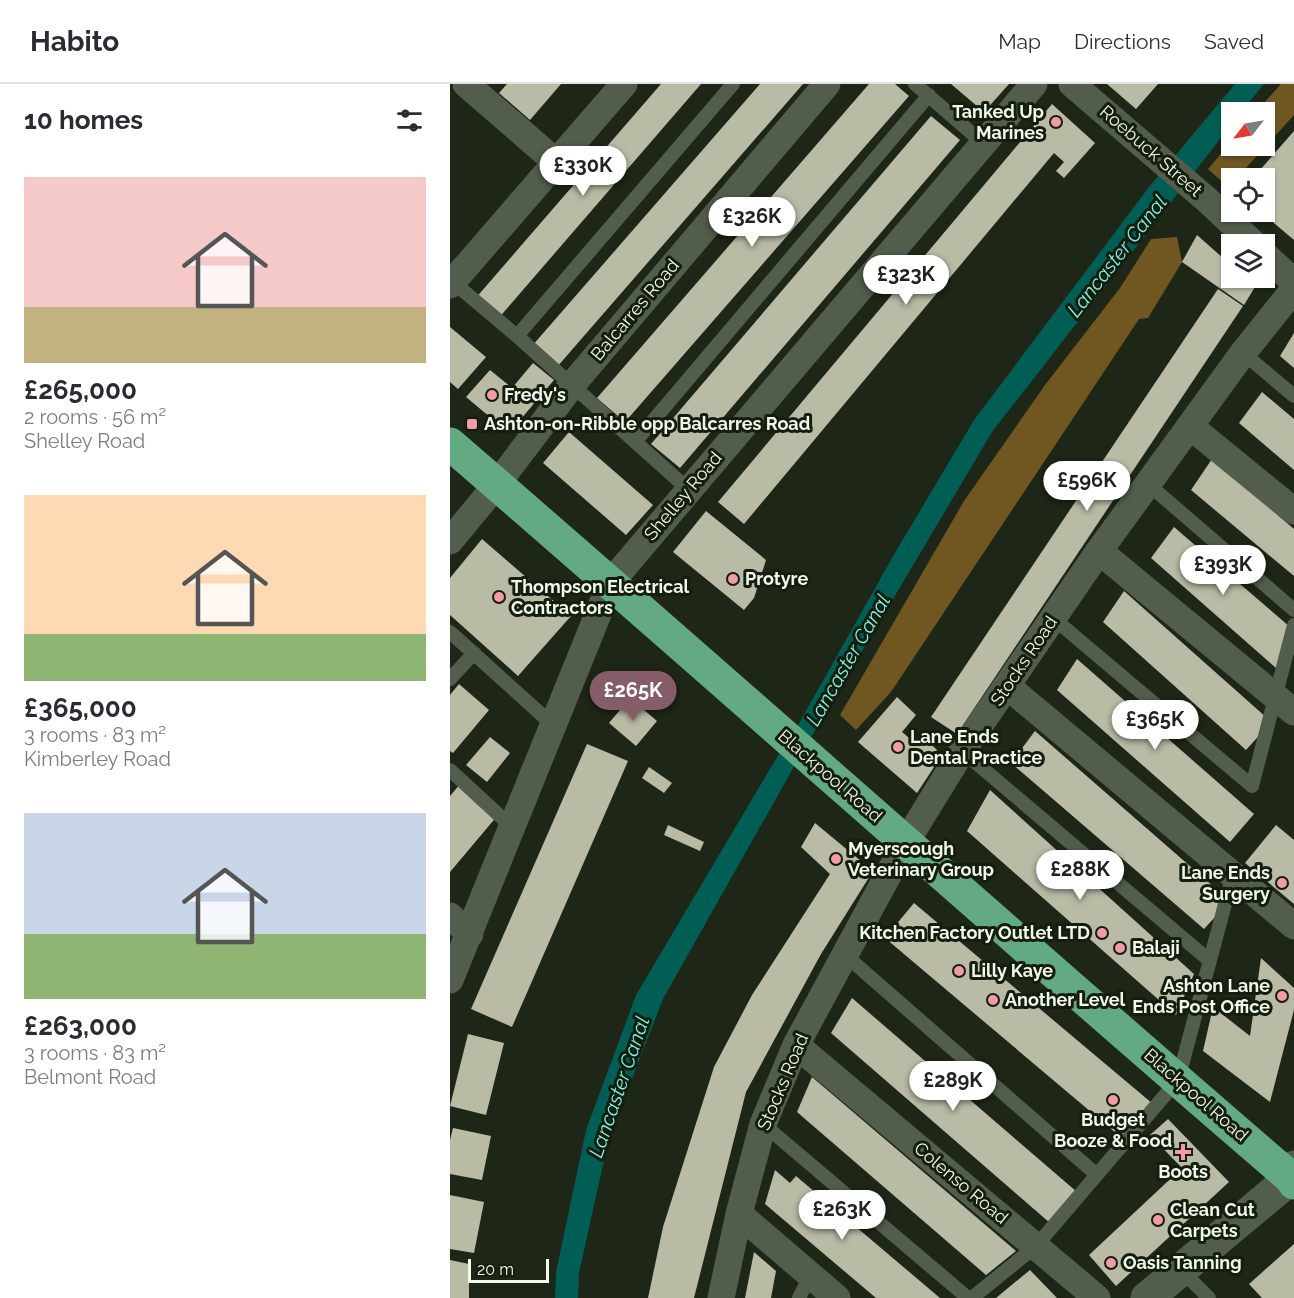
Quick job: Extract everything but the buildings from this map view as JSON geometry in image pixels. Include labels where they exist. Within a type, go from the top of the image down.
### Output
[{"type":"highway","name":"Blackpool Road","points":[[450,444],[611,582],[748,705],[1178,1080],[1293,1177]]},
{"type":"main road","points":[[1147,1298],[1293,1177]]},
{"type":"street","points":[[466,84],[556,162]]},
{"type":"street","points":[[452,283],[624,84]]},
{"type":"street","name":"Balcarres Road","points":[[450,541],[497,484],[572,385],[827,84]]},
{"type":"street","name":"Shelley Road","points":[[450,980],[611,582],[1034,84]]},
{"type":"street","name":"Roebuck Street","points":[[1072,84],[1243,234]]},
{"type":"street","points":[[1275,264],[1294,282]]},
{"type":"street","name":"Stocks Road","points":[[721,1298],[739,1214],[763,1124],[796,1045],[906,842],[962,751],[1099,551],[1243,353],[1294,289]]},
{"type":"street","points":[[1191,427],[1294,511]]},
{"type":"street","points":[[1099,551],[1285,704]]},
{"type":"street","points":[[1007,686],[1294,926]]},
{"type":"street","points":[[450,916],[470,934]]},
{"type":"street","name":"Colenso Road","points":[[796,1045],[1097,1298]]},
{"type":"street","points":[[739,1214],[805,1286],[837,1298]]},
{"type":"lane","points":[[517,336],[733,84]]},
{"type":"lane","points":[[915,84],[983,143]]},
{"type":"lane","points":[[635,442],[928,95]]},
{"type":"lane","points":[[452,283],[517,336],[689,490]]},
{"type":"lane","points":[[1243,353],[1294,396]]},
{"type":"lane","points":[[1148,484],[1294,610]]},
{"type":"lane","points":[[1053,618],[1252,786],[1285,704],[1294,626]]},
{"type":"lane","points":[[450,632],[554,724]]},
{"type":"lane","points":[[450,679],[474,653]]},
{"type":"lane","points":[[962,751],[1210,961]]},
{"type":"lane","points":[[450,770],[512,827]]},
{"type":"lane","points":[[763,1124],[970,1298],[1036,1246],[1178,1080],[1233,874]]},
{"type":"lane","points":[[844,954],[1097,1175]]},
{"type":"lane","points":[[1181,1270],[1209,1298]]},
{"type":"shaded area","points":[[1281,84],[1294,84],[1294,115],[1275,136],[1275,102],[1265,102]]},
{"type":"shaded area","points":[[1221,154],[1221,156],[1257,156],[1246,168],[1221,168],[1221,181],[1208,169]]},
{"type":"shaded area","points":[[1177,237],[1182,262],[1148,318],[1139,319],[891,692],[856,730],[840,715],[964,501],[1045,385],[1120,288],[1151,239]]},
{"type":"water","name":"Lancaster Canal","points":[[1235,84],[1264,84],[1249,102],[1221,102],[1221,138],[992,432],[800,756],[663,999],[609,1138],[579,1273],[578,1298],[555,1298],[556,1272],[586,1130],[636,995],[786,742],[789,741],[896,551],[974,420],[1149,187]]},
{"type":"place","name":"Tanked Up Marines","points":[[1056,122]]},
{"type":"place","name":"Fredy's","points":[[492,395]]},
{"type":"place","name":"Ashton-on-Ribble opp Balcarres Road","points":[[472,424]]},
{"type":"place","name":"Protyre","points":[[733,579]]},
{"type":"place","name":"Thompson Electrical Contractors","points":[[499,597]]},
{"type":"place","name":"Lane Ends Dental Practice","points":[[898,747]]},
{"type":"place","name":"Myerscough Veterinary Group","points":[[836,859]]},
{"type":"place","name":"Lane Ends Surgery","points":[[1282,883]]},
{"type":"place","name":"Kitchen Factory Outlet LTD","points":[[1102,933]]},
{"type":"place","name":"Balaji","points":[[1120,948]]},
{"type":"place","name":"Lilly Kaye","points":[[959,971]]},
{"type":"place","name":"Ashton Lane Ends Post Office","points":[[1282,996]]},
{"type":"place","name":"Another Level","points":[[993,1000]]},
{"type":"place","name":"Budget Booze & Food","points":[[1113,1100]]},
{"type":"place","name":"Boots","points":[[1183,1152]]},
{"type":"place","name":"Clean Cut Carpets","points":[[1158,1220]]},
{"type":"place","name":"Oasis Tanning","points":[[1111,1263]]}]
